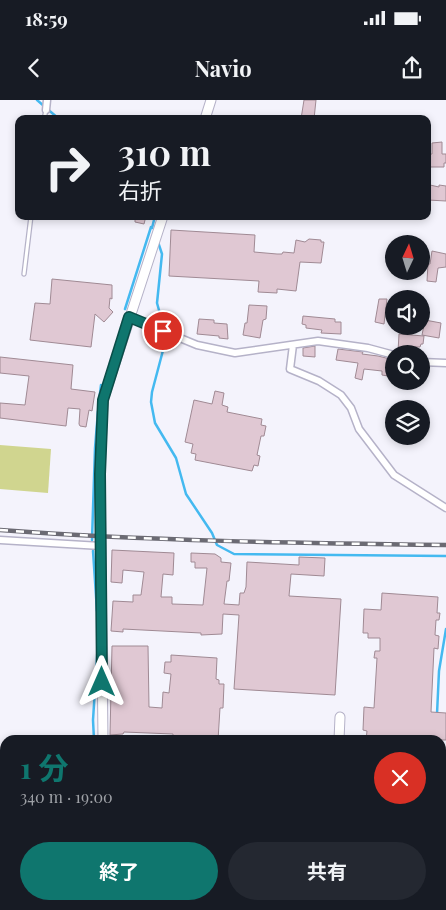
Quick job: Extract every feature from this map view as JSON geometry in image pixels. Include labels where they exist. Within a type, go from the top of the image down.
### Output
[{"type":"street","points":[[206,115],[211,100]]},
{"type":"street","points":[[103,735],[100,474],[103,400],[161,220]]},
{"type":"street","points":[[129,317],[197,345],[235,353],[318,341],[368,348],[385,353]]},
{"type":"street","points":[[293,345],[290,370],[319,381],[341,396],[351,408],[359,429],[394,475],[446,508]]},
{"type":"street","points":[[430,363],[446,364]]},
{"type":"street","points":[[0,540],[102,546]]},
{"type":"street","points":[[339,735],[340,717]]},
{"type":"lane","points":[[24,274],[31,220]]},
{"type":"green space","points":[[0,445],[51,449],[48,493],[0,489]]},
{"type":"building","points":[[304,100],[316,100],[314,115],[302,115]]},
{"type":"building","points":[[442,142],[442,154],[446,154],[444,167],[431,167],[432,143]]},
{"type":"building","points":[[431,185],[446,186],[446,201],[431,200]]},
{"type":"building","points":[[135,220],[145,220],[144,224],[135,222]]},
{"type":"building","points":[[171,230],[255,235],[254,252],[277,254],[282,254],[283,252],[294,253],[296,240],[305,242],[309,239],[321,240],[321,242],[324,242],[321,263],[300,262],[296,291],[277,289],[277,293],[258,292],[259,281],[169,276]]},
{"type":"building","points":[[432,251],[446,254],[446,267],[438,268],[436,282],[427,281],[430,280]]},
{"type":"building","points":[[52,279],[112,285],[112,299],[110,298],[109,308],[113,312],[104,322],[95,314],[91,347],[30,340],[35,303],[50,304]]},
{"type":"building","points":[[379,299],[385,299],[384,324],[375,322]]},
{"type":"building","points":[[249,305],[267,306],[266,319],[263,320],[260,338],[243,335],[245,323],[247,323]]},
{"type":"building","points":[[303,316],[335,319],[335,322],[341,322],[341,334],[321,333],[322,330],[306,328],[306,325],[302,324]]},
{"type":"building","points":[[199,319],[214,320],[214,323],[227,324],[228,339],[219,338],[219,336],[197,334]]},
{"type":"building","points":[[430,321],[441,323],[439,338],[422,335],[430,335]]},
{"type":"building","points":[[399,335],[424,336],[423,344],[421,345],[398,345]]},
{"type":"building","points":[[315,346],[315,357],[303,356],[303,348]]},
{"type":"building","points":[[338,349],[363,352],[362,354],[385,358],[385,376],[382,375],[382,371],[364,369],[362,380],[355,378],[358,363],[336,360]]},
{"type":"building","points":[[0,357],[73,365],[71,389],[95,392],[92,411],[89,410],[86,427],[79,424],[80,409],[68,408],[66,426],[0,418],[0,403],[25,405],[29,376],[0,373]]},
{"type":"building","points":[[215,391],[224,393],[222,405],[228,407],[227,412],[262,419],[261,425],[266,426],[264,436],[261,436],[257,455],[260,456],[258,466],[254,465],[252,471],[195,460],[196,454],[191,453],[193,444],[185,442],[194,400],[212,404]]},
{"type":"building","points":[[112,550],[174,553],[173,575],[163,574],[161,597],[172,597],[172,604],[203,605],[207,568],[195,568],[195,562],[191,562],[191,553],[215,554],[221,558],[221,562],[231,563],[224,604],[239,605],[240,593],[244,593],[246,587],[247,562],[299,565],[299,557],[325,558],[324,576],[291,574],[289,596],[341,599],[335,695],[234,689],[239,615],[223,614],[222,634],[201,635],[201,633],[123,629],[123,632],[111,631],[113,601],[133,602],[133,595],[141,595],[144,572],[123,570],[122,583],[111,582]]},
{"type":"building","points":[[382,593],[438,597],[437,613],[440,613],[439,620],[436,620],[435,635],[439,636],[438,649],[434,648],[431,712],[446,713],[446,735],[367,735],[367,731],[363,730],[364,707],[374,708],[377,658],[374,658],[375,651],[380,651],[380,638],[368,638],[368,633],[363,633],[364,609],[381,610]]},
{"type":"building","points":[[112,646],[148,646],[149,707],[162,708],[163,692],[169,693],[171,674],[164,673],[165,662],[171,662],[171,655],[217,658],[216,679],[219,680],[219,684],[224,684],[223,708],[220,708],[218,735],[124,732],[123,734],[110,735]]},
{"type":"waterway","points":[[37,100],[54,115]]},
{"type":"waterway","points":[[152,228],[154,220]]},
{"type":"waterway","points":[[125,309],[151,227]]},
{"type":"waterway","points":[[158,242],[162,254],[157,303],[162,321]]},
{"type":"waterway","points":[[166,339],[152,392],[151,402],[155,423],[176,458],[186,494],[212,533],[217,545],[234,554],[446,556]]},
{"type":"waterway","points":[[99,401],[101,385]]},
{"type":"waterway","points":[[92,540],[98,411]]},
{"type":"waterway","points":[[93,551],[97,611]]},
{"type":"waterway","points":[[437,714],[439,671],[446,629]]},
{"type":"waterway","points":[[94,735],[98,642]]},
{"type":"railway","points":[[0,530],[167,539],[446,545]]},
{"type":"route","points":[[102,682],[100,474],[103,400],[129,317],[163,331]]}]
